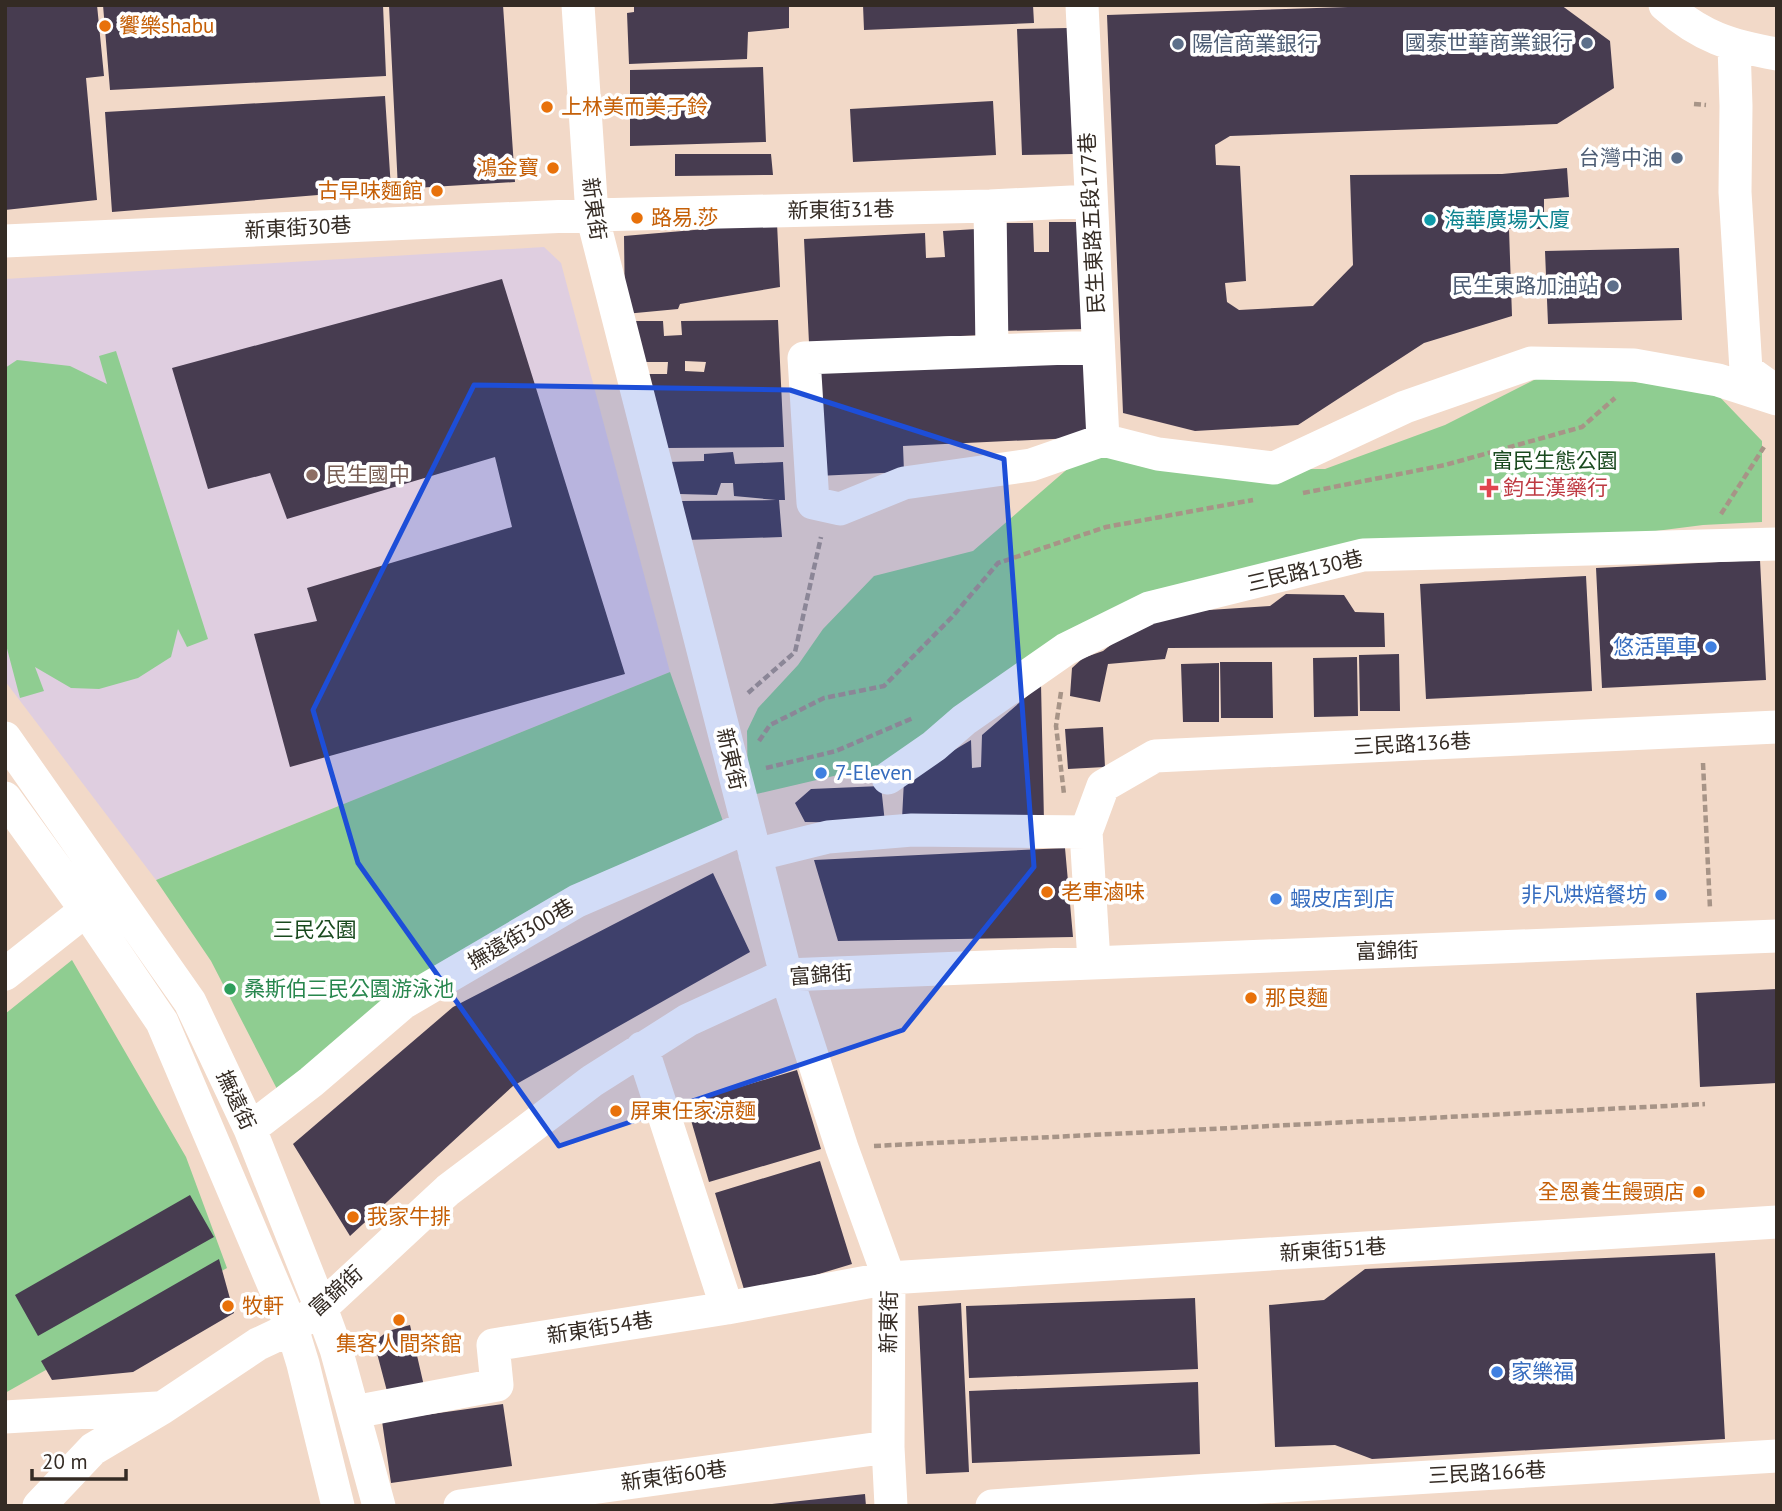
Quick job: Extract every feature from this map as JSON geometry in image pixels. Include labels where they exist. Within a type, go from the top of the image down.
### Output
[{"type":"street","name":"新東街","points":[[579,5],[592,215],[786,975],[842,1148],[890,1278],[888,1447],[891,1506]]},
{"type":"street","name":"民生東路五段177巷","points":[[1082,5],[1103,440]]},
{"type":"street","points":[[1665,5],[1685,23],[1734,46],[1777,54]]},
{"type":"street","points":[[1734,46],[1735,192],[1746,370],[1777,392]]},
{"type":"street","name":"新東街31巷","points":[[592,215],[990,206],[1091,201]]},
{"type":"street","points":[[990,206],[992,351]]},
{"type":"street","name":"新東街30巷","points":[[5,242],[592,215]]},
{"type":"street","points":[[1098,347],[804,358],[813,503],[840,509],[904,483],[1031,466],[1103,440],[1158,454],[1274,468],[1405,407],[1531,363],[1634,365],[1718,380],[1777,399]]},
{"type":"street","name":"三民路130巷","points":[[888,778],[934,746],[964,720],[1066,649],[1149,608],[1363,555],[1777,544]]},
{"type":"street","name":"三民路136巷","points":[[1088,825],[1103,786],[1155,756],[1777,727]]},
{"type":"street","name":"撫遠街","points":[[5,738],[190,1002],[250,1129],[321,1308],[336,1349],[379,1506]]},
{"type":"street","name":"撫遠街","points":[[5,798],[162,1022],[292,1328],[338,1506]]},
{"type":"street","points":[[1088,825],[1094,962]]},
{"type":"street","name":"撫遠街300巷","points":[[250,1129],[311,1083],[403,1003],[577,901],[751,841],[912,830],[1088,825]]},
{"type":"street","points":[[5,974],[86,910]]},
{"type":"street","name":"富錦街","points":[[39,1506],[93,1449],[162,1408],[258,1344],[292,1328],[321,1308],[448,1190],[592,1081],[688,1020],[786,975],[1777,936]]},
{"type":"street","points":[[642,1048],[727,1308]]},
{"type":"street","name":"新東街51巷","points":[[890,1278],[1777,1222]]},
{"type":"street","name":"新東街54巷","points":[[354,1412],[497,1385],[493,1345],[727,1308],[890,1278]]},
{"type":"street","points":[[5,1417],[162,1408]]},
{"type":"street","name":"新東街60巷","points":[[460,1506],[888,1447]]},
{"type":"street","name":"三民路166巷","points":[[992,1506],[1777,1456]]},
{"type":"path","points":[[721,717],[795,652],[823,531],[813,503]]},
{"type":"path","points":[[1066,649],[1056,726],[1063,792],[1088,825]]},
{"type":"path","points":[[1701,731],[1711,939]]},
{"type":"path","points":[[842,1148],[1705,1104]]},
{"type":"highlighted area","points":[[474,385],[790,390],[1004,459],[1034,867],[903,1030],[559,1146],[358,863],[313,710]]},
{"type":"shaded area","name":"民生國中","points":[[544,247],[561,263],[670,672],[156,880],[5,681],[5,279]]},
{"type":"green space","points":[[116,351],[208,639],[187,647],[178,629],[171,657],[138,678],[99,689],[71,688],[35,667],[44,691],[20,698],[5,641],[5,368],[17,360],[70,366],[107,384],[99,356]]},
{"type":"green space","name":"富民生態公園","points":[[1538,378],[1636,382],[1714,391],[1762,441],[1762,522],[1703,525],[1176,592],[904,764],[838,775],[748,796],[747,731],[758,708],[798,665],[823,629],[874,576],[973,551],[1087,452],[1156,470],[1325,469],[1445,425]]},
{"type":"green space","name":"三民公園","points":[[670,672],[724,824],[277,1089],[211,961],[156,880]]},
{"type":"green space","points":[[72,960],[186,1157],[227,1268],[5,1393],[5,1014]]},
{"type":"building","points":[[5,5],[97,5],[104,76],[86,78],[97,200],[5,210]]},
{"type":"building","points":[[103,5],[383,5],[386,76],[110,90]]},
{"type":"building","points":[[389,5],[503,5],[515,182],[398,189]]},
{"type":"building","points":[[634,5],[789,5],[789,28],[748,32],[747,59],[629,64],[627,13],[634,12]]},
{"type":"building","points":[[863,5],[1033,5],[1034,23],[864,30]]},
{"type":"building","name":"海華廣場大廈","points":[[1410,5],[1561,5],[1610,41],[1614,88],[1557,124],[1230,136],[1215,145],[1216,165],[1240,166],[1246,281],[1225,283],[1227,302],[1239,310],[1313,306],[1353,265],[1350,175],[1502,174],[1567,168],[1569,197],[1544,199],[1544,229],[1509,229],[1512,316],[1424,343],[1298,425],[1195,431],[1123,413],[1107,15]]},
{"type":"building","points":[[1068,28],[1073,154],[1022,155],[1017,29]]},
{"type":"building","points":[[763,67],[766,142],[630,146],[630,70]]},
{"type":"building","points":[[385,96],[391,189],[112,212],[105,112]]},
{"type":"building","points":[[993,101],[996,155],[853,162],[850,109]]},
{"type":"building","points":[[675,154],[771,154],[773,175],[675,176]]},
{"type":"building","points":[[1049,222],[1084,222],[1085,329],[1002,331],[1001,223],[1033,223],[1034,252],[1049,252]]},
{"type":"building","points":[[777,223],[780,287],[680,304],[678,309],[625,314],[624,236]]},
{"type":"building","points":[[977,229],[982,335],[809,343],[804,239],[925,233],[926,258],[945,257],[943,231]]},
{"type":"building","name":"民生東路加油站","points":[[1679,248],[1682,320],[1548,324],[1545,251]]},
{"type":"building","name":"民生國中","points":[[502,279],[625,674],[290,767],[254,634],[317,621],[307,588],[512,527],[495,457],[287,519],[270,473],[208,489],[172,368]]},
{"type":"building","points":[[778,320],[784,447],[665,448],[647,374],[667,374],[668,362],[636,362],[635,321],[663,321],[664,336],[682,335],[681,321]],"holes":[[[685,361],[706,362],[704,372],[685,371]]]},
{"type":"building","points":[[1091,354],[1095,437],[903,446],[904,472],[817,476],[812,367]]},
{"type":"building","points":[[733,452],[735,464],[783,462],[785,500],[779,500],[782,537],[686,540],[682,501],[776,500],[734,496],[733,483],[721,483],[717,495],[679,494],[668,462],[704,461],[704,454]]},
{"type":"building","points":[[1760,560],[1766,680],[1602,688],[1596,568]]},
{"type":"building","points":[[1586,576],[1592,691],[1426,699],[1420,584]]},
{"type":"building","points":[[1286,594],[1344,595],[1355,612],[1384,613],[1385,647],[1168,648],[1165,659],[1108,664],[1100,702],[1070,696],[1072,668],[1083,658],[1103,651],[1122,636],[1163,613],[1270,606]]},
{"type":"building","points":[[1399,654],[1400,711],[1360,711],[1359,655]]},
{"type":"building","points":[[1357,657],[1358,716],[1314,717],[1313,658]]},
{"type":"building","points":[[1220,662],[1272,662],[1273,718],[1221,718]]},
{"type":"building","points":[[1219,663],[1219,722],[1183,722],[1181,664]]},
{"type":"building","points":[[1041,684],[1044,821],[902,819],[904,780],[971,740],[972,768],[981,767],[982,735]]},
{"type":"building","points":[[1103,727],[1105,767],[1068,769],[1065,729]]},
{"type":"building","points":[[881,786],[885,823],[805,822],[795,803],[811,789]]},
{"type":"building","points":[[1065,848],[1073,937],[838,941],[814,860]]},
{"type":"building","points":[[713,873],[750,952],[513,1086],[350,1236],[293,1144],[453,1007]]},
{"type":"building","points":[[1777,989],[1777,1083],[1700,1087],[1696,993]]},
{"type":"building","points":[[797,1070],[821,1149],[709,1182],[686,1103]]},
{"type":"building","points":[[820,1161],[852,1264],[746,1296],[715,1193]]},
{"type":"building","points":[[190,1195],[214,1237],[38,1336],[15,1295]]},
{"type":"building","name":"家樂福","points":[[1715,1253],[1725,1439],[1372,1459],[1335,1445],[1275,1447],[1269,1305],[1324,1300],[1365,1269]]},
{"type":"building","points":[[219,1259],[234,1313],[133,1372],[52,1380],[41,1361]]},
{"type":"building","points":[[1195,1298],[1198,1369],[969,1378],[966,1306]]},
{"type":"building","points":[[961,1303],[969,1472],[926,1474],[918,1306]]},
{"type":"building","points":[[410,1325],[424,1386],[388,1395],[374,1342],[388,1331]]},
{"type":"building","points":[[1198,1382],[1200,1454],[972,1463],[969,1391]]},
{"type":"building","points":[[503,1404],[512,1466],[391,1483],[382,1421]]},
{"type":"building","points":[[865,1494],[866,1506],[772,1504]]},
{"type":"place","name":"饗樂shabu","points":[[105,26]]},
{"type":"place","name":"國泰世華商業銀行","points":[[1587,43]]},
{"type":"place","name":"陽信商業銀行","points":[[1178,44]]},
{"type":"place","name":"上林美而美子鈴","points":[[547,107]]},
{"type":"place","name":"台灣中油","points":[[1677,158]]},
{"type":"place","name":"鴻金寶","points":[[553,168]]},
{"type":"place","name":"古早味麵館","points":[[437,191]]},
{"type":"place","name":"路易.莎","points":[[637,218]]},
{"type":"place","name":"海華廣場大廈","points":[[1430,220]]},
{"type":"place","name":"民生東路加油站","points":[[1613,286]]},
{"type":"place","name":"民生國中","points":[[312,475]]},
{"type":"place","name":"鈞生漢藥行","points":[[1489,488]]},
{"type":"place","name":"悠活單車","points":[[1711,647]]},
{"type":"place","name":"7-Eleven","points":[[821,773]]},
{"type":"place","name":"老車滷味","points":[[1047,892]]},
{"type":"place","name":"非凡烘焙餐坊","points":[[1661,895]]},
{"type":"place","name":"蝦皮店到店","points":[[1276,899]]},
{"type":"place","name":"桑斯伯三民公園游泳池","points":[[230,989]]},
{"type":"place","name":"那良麵","points":[[1251,998]]},
{"type":"place","name":"屏東任家涼麵","points":[[616,1111]]},
{"type":"place","name":"全恩養生饅頭店","points":[[1699,1192]]},
{"type":"place","name":"我家牛排","points":[[353,1217]]},
{"type":"place","name":"牧軒","points":[[228,1306]]},
{"type":"place","name":"集客人間茶館","points":[[399,1320]]},
{"type":"place","name":"家樂福","points":[[1497,1372]]}]
